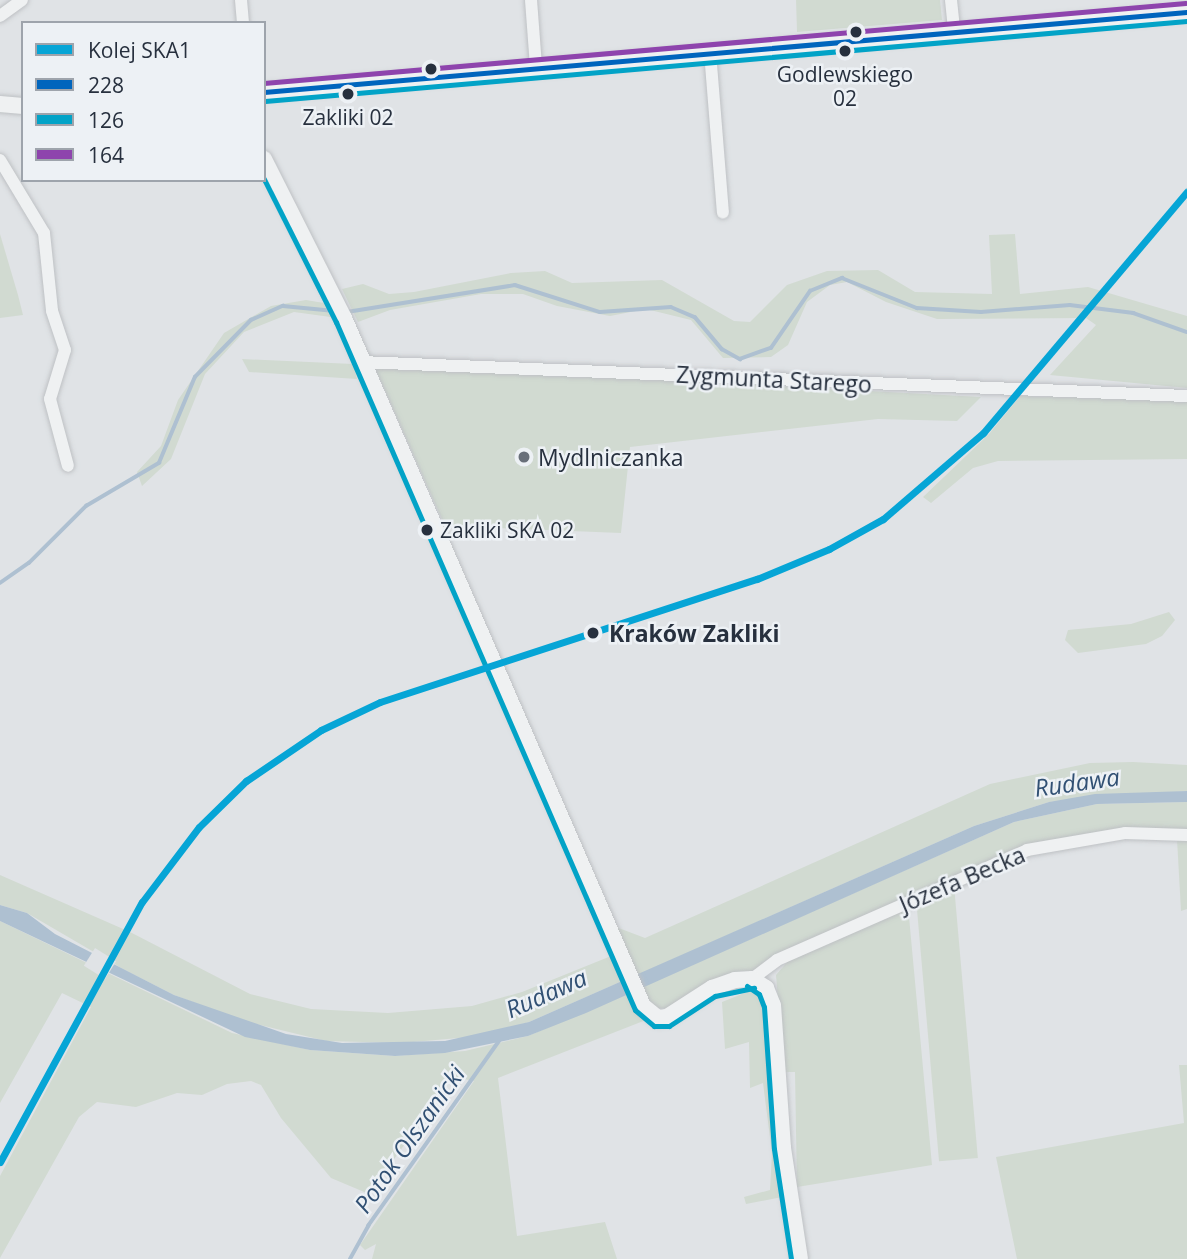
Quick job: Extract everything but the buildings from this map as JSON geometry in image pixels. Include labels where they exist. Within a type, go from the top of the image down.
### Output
[{"type":"street","points":[[0,16],[22,0]]},
{"type":"street","points":[[241,0],[243,21]]},
{"type":"street","points":[[531,0],[536,67]]},
{"type":"street","points":[[951,0],[954,31]]},
{"type":"street","points":[[266,92],[1187,12]]},
{"type":"street","points":[[710,52],[723,212]]},
{"type":"street","points":[[0,103],[21,106]]},
{"type":"street","points":[[0,160],[44,233],[52,311],[65,350],[50,399],[68,466]]},
{"type":"street","points":[[266,163],[342,314],[643,1006],[658,1018],[667,1017],[712,988],[752,979],[766,988],[773,1005],[783,1148],[800,1259]]},
{"type":"street","name":"Zygmunta Starego","points":[[361,362],[1187,396]]},
{"type":"street","name":"Józefa Becka","points":[[752,979],[777,960],[1027,850],[1125,833],[1187,835]]},
{"type":"shaded area","points":[[796,0],[940,0],[942,20],[797,32]]},
{"type":"shaded area","points":[[0,234],[18,295],[23,315],[0,318]]},
{"type":"shaded area","points":[[1015,234],[1020,294],[1088,287],[1187,316],[1187,388],[1050,375],[1096,325],[1086,318],[937,319],[886,302],[847,282],[830,285],[807,302],[788,345],[771,357],[723,358],[691,320],[646,309],[610,316],[557,306],[523,294],[481,294],[390,310],[358,322],[342,289],[363,284],[389,294],[414,292],[511,273],[545,271],[572,283],[662,280],[734,321],[750,322],[787,285],[827,271],[878,270],[915,292],[992,294],[989,235]]},
{"type":"shaded area","points":[[306,300],[330,304],[338,318],[294,312],[244,332],[205,374],[171,459],[142,486],[137,472],[161,446],[178,400],[224,333],[271,306]]},
{"type":"shaded area","points":[[242,359],[353,364],[357,379],[249,372]]},
{"type":"shaded area","points":[[375,368],[630,378],[981,397],[957,421],[878,419],[630,447],[621,533],[445,526]]},
{"type":"shaded area","points":[[1020,396],[1187,400],[1187,459],[998,461],[973,468],[931,503],[923,497],[989,434]]},
{"type":"shaded area","points":[[1169,612],[1175,620],[1162,636],[1146,644],[1078,653],[1065,640],[1068,630],[1131,624]]},
{"type":"shaded area","points":[[1090,763],[1187,765],[1187,791],[1049,802],[974,826],[635,976],[616,927],[645,938],[990,784]]},
{"type":"shaded area","points":[[1187,802],[1187,832],[1037,847],[666,1008],[652,1008],[640,988],[1014,822],[1097,804]]},
{"type":"shaded area","points":[[1177,839],[1187,839],[1187,909],[1181,911]]},
{"type":"shaded area","points":[[0,875],[130,932],[250,994],[311,1009],[388,1013],[472,1006],[522,992],[616,954],[627,979],[529,1022],[481,1036],[402,1043],[326,1041],[244,1021],[174,995],[123,969],[27,913],[0,905]]},
{"type":"shaded area","points":[[954,885],[978,1158],[939,1161],[915,888]]},
{"type":"shaded area","points":[[908,906],[932,1165],[797,1187],[795,1072],[784,1072],[776,975],[789,960]]},
{"type":"shaded area","points":[[0,921],[232,1033],[310,1050],[395,1056],[465,1051],[528,1036],[632,992],[646,1020],[498,1078],[517,1236],[605,1222],[617,1259],[372,1259],[376,1244],[365,1250],[360,1245],[474,1081],[453,1077],[369,1194],[331,1178],[281,1118],[261,1085],[251,1081],[227,1084],[202,1095],[177,1093],[136,1107],[97,1102],[79,1117],[0,1258],[0,1176],[91,1007],[62,993],[0,1103]]},
{"type":"shaded area","points":[[752,990],[761,992],[770,1035],[782,1197],[746,1204],[744,1197],[770,1190],[772,1153],[763,1083],[750,1088],[749,1042],[725,1049],[722,1002]]},
{"type":"shaded area","points":[[1179,1065],[1187,1065],[1187,1259],[1017,1259],[996,1157],[1184,1123]]},
{"type":"water","points":[[1187,791],[1187,802],[1097,804],[1014,822],[586,1013],[528,1036],[445,1053],[395,1056],[310,1050],[245,1037],[0,921],[0,905],[27,913],[55,934],[174,995],[286,1034],[342,1043],[445,1041],[529,1022],[974,826],[1049,802],[1095,794]]},
{"type":"pier","points":[[95,948],[116,961],[105,979],[84,966]]},
{"type":"waterway","points":[[347,312],[515,285],[600,312],[671,307],[695,317],[722,349],[740,359],[771,348],[810,291],[842,278],[917,308],[981,312],[1070,305],[1133,313],[1187,332]]},
{"type":"waterway","points":[[0,583],[29,563],[86,506],[159,463],[195,377],[251,320],[283,306],[335,311]]},
{"type":"waterway","name":"Potok Olszanicki","points":[[350,1259],[368,1226],[499,1041]]},
{"type":"rail line","name":"SKA1","points":[[0,1162],[142,902],[199,827],[246,781],[321,730],[380,702],[757,579],[829,549],[883,519],[983,433],[1187,192]]},
{"type":"transit line","name":"164","points":[[266,83],[1186,3]]},
{"type":"transit line","name":"228","points":[[266,92],[1187,12]]},
{"type":"transit line","name":"126","points":[[266,101],[1187,21]]},
{"type":"transit line","name":"126","points":[[266,182],[336,322],[635,1010],[654,1026],[669,1026],[715,996],[754,988]]},
{"type":"transit line","name":"126","points":[[747,986],[759,994],[764,1007],[774,1149],[791,1259]]},
{"type":"place","name":"Godlewskiego 02","points":[[845,51]]},
{"type":"place","name":"Zakliki 02","points":[[348,94]]},
{"type":"place","name":"Mydlniczanka","points":[[524,457]]},
{"type":"place","name":"Zakliki SKA 02","points":[[427,530]]},
{"type":"place","name":"Kraków Zakliki","points":[[593,633]]},
{"type":"water label","name":"Rudawa","points":[[1077,782]]},
{"type":"water label","name":"Rudawa","points":[[546,993]]}]
